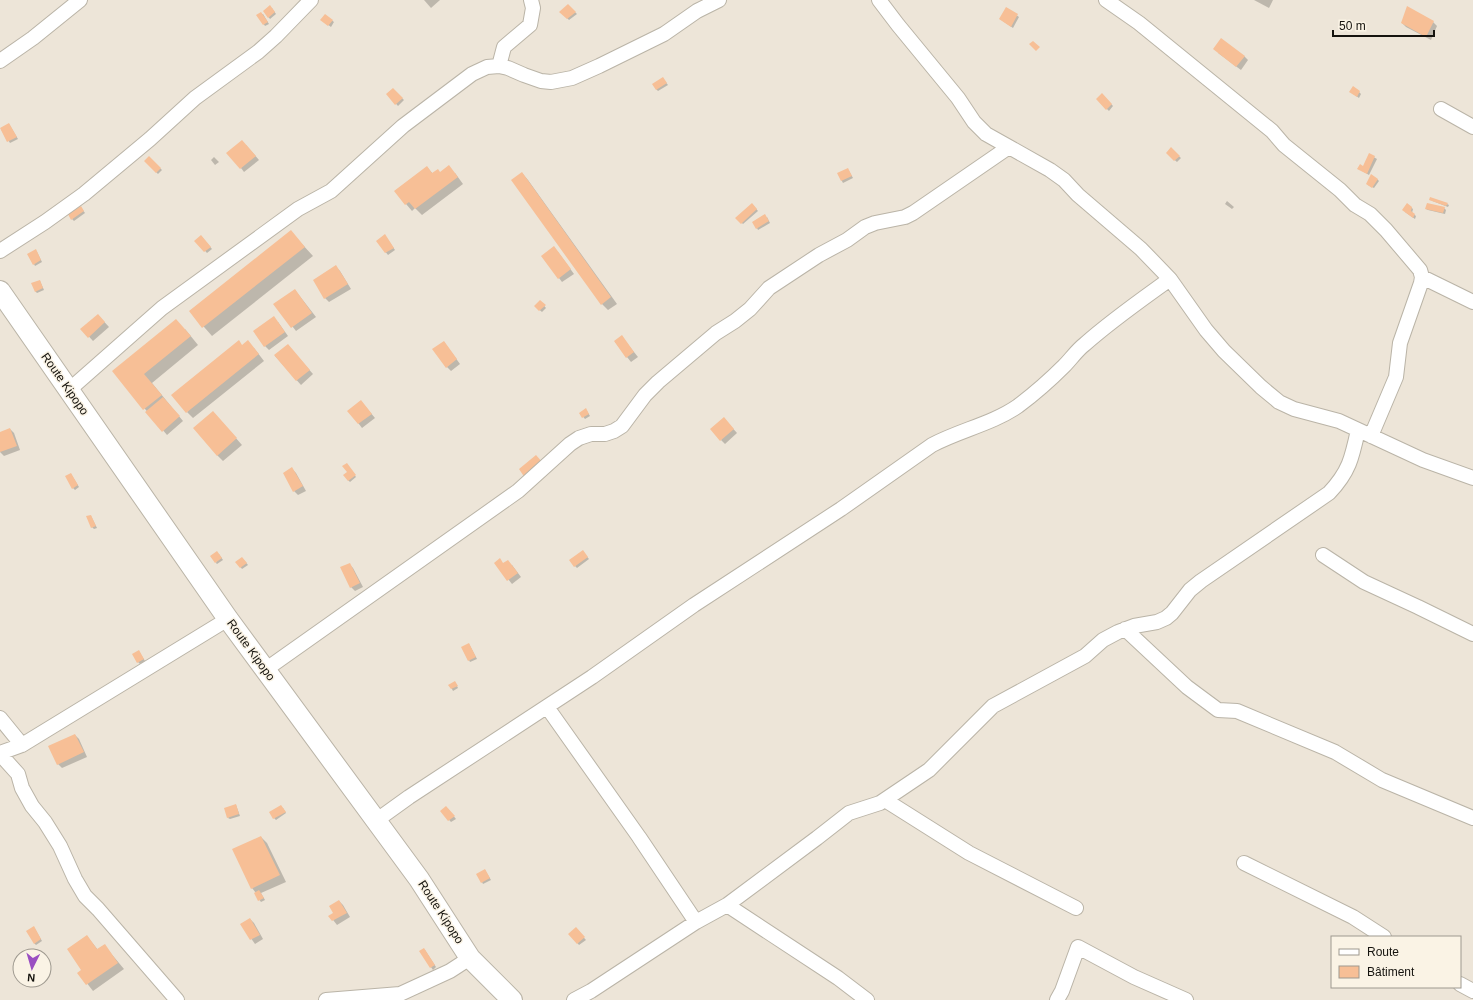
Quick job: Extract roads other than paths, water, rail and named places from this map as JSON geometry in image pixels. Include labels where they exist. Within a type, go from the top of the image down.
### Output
[{"type":"main road","name":"Route Kipopo","points":[[0,291],[228,619],[420,879],[470,958],[512,1000]]},
{"type":"street","points":[[0,251],[45,222],[84,194],[150,139],[195,98],[258,52],[311,0]]},
{"type":"street","points":[[499,66],[504,47],[530,25],[533,8],[531,0]]},
{"type":"street","points":[[69,390],[162,308],[298,209],[331,191],[403,126],[472,74],[487,67],[499,66],[541,81],[551,82],[572,78],[664,34],[697,11],[719,0]]},
{"type":"street","points":[[879,0],[902,31],[958,98],[974,122],[986,134],[1050,170],[1064,180],[1078,195],[1141,249],[1170,279],[1210,335],[1261,387],[1279,402],[1294,409],[1338,422],[1423,460],[1473,478]]},
{"type":"street","points":[[1106,0],[1139,23],[1272,131],[1284,145],[1335,185],[1355,205],[1370,214],[1386,230],[1420,270],[1422,283],[1400,343],[1396,378],[1371,436]]},
{"type":"street","points":[[0,61],[33,38],[74,2]]},
{"type":"street","points":[[1441,109],[1473,127]]},
{"type":"street","points":[[265,670],[518,492],[570,444],[579,438],[591,434],[605,434],[622,426],[645,395],[658,382],[716,333],[735,322],[750,309],[769,288],[819,255],[848,240],[865,227],[875,223],[905,217],[913,213],[1008,147]]},
{"type":"street","points":[[1422,277],[1473,302]]},
{"type":"street","points":[[377,820],[409,797],[592,677],[694,605],[840,509],[932,445],[945,438],[999,417],[1018,406],[1038,390],[1084,345],[1118,316],[1170,279]]},
{"type":"street","points":[[574,1000],[591,991],[696,922],[727,905],[848,813],[880,803],[929,770],[993,706],[1085,656],[1103,640],[1134,626],[1157,622],[1166,618],[1172,613],[1190,590],[1201,581],[1329,493],[1339,483],[1353,457],[1358,430]]},
{"type":"street","points":[[1323,555],[1364,582],[1418,606],[1473,634]]},
{"type":"street","points":[[178,1000],[98,908],[85,896],[75,879],[60,846],[45,822],[32,806],[22,788],[18,774],[0,753],[22,745],[228,619]]},
{"type":"street","points":[[1125,630],[1187,688],[1218,710],[1237,711],[1251,716],[1334,752],[1382,780],[1473,818]]},
{"type":"street","points":[[547,707],[696,922]]},
{"type":"street","points":[[0,718],[22,745]]},
{"type":"street","points":[[885,800],[969,852],[1076,908]]},
{"type":"street","points":[[1244,863],[1353,917],[1382,936]]},
{"type":"street","points":[[727,905],[838,978],[867,1000]]},
{"type":"street","points":[[1057,1000],[1062,991],[1078,947],[1134,977],[1186,1000]]},
{"type":"street","points":[[326,1000],[400,994],[450,971],[470,958]]},
{"type":"street","points":[[1461,985],[1473,991]]}]
